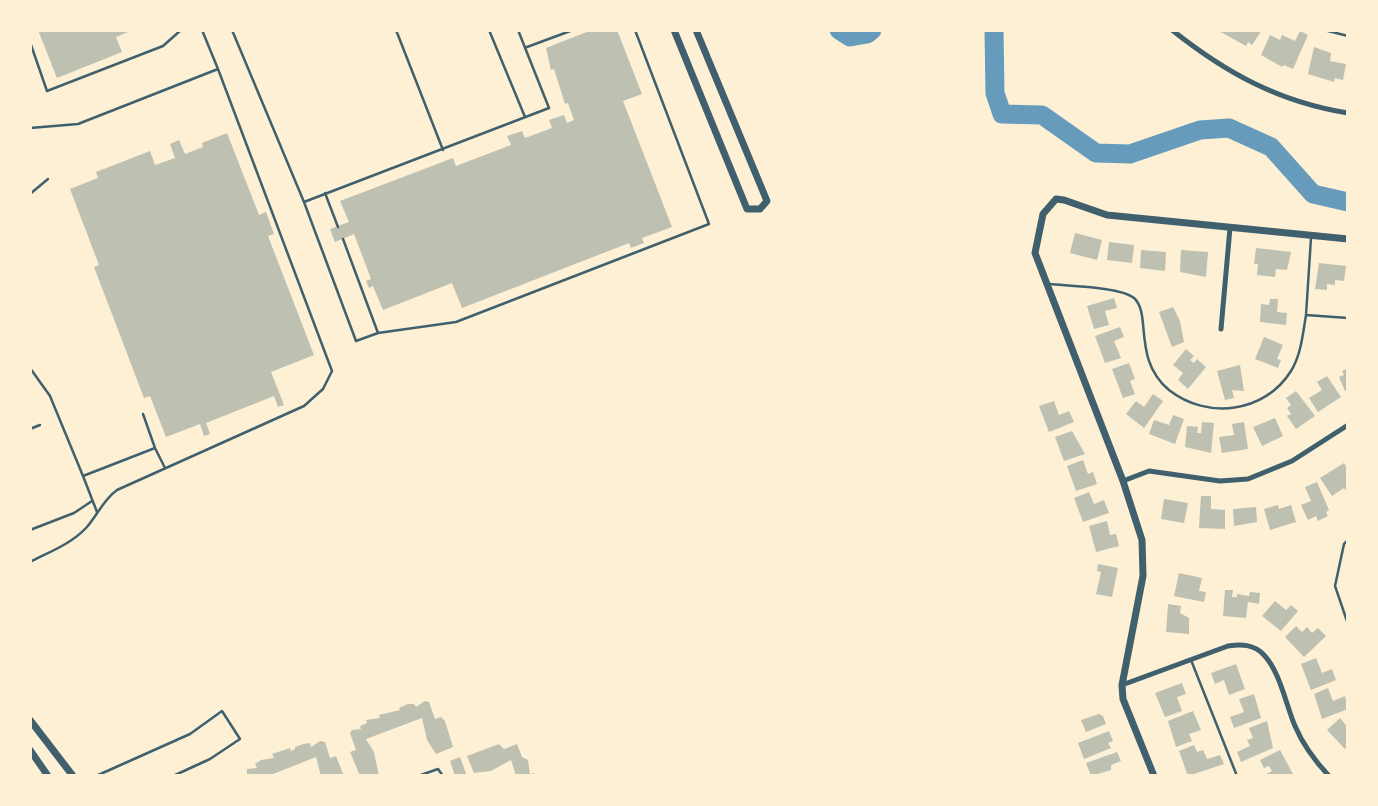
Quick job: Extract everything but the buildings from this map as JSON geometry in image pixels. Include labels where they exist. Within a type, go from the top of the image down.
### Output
[{"type":"street","points":[[674,30],[747,209],[760,208],[767,201],[696,30]]},
{"type":"street","points":[[1172,30],[1235,76],[1275,96],[1348,113]]},
{"type":"street","points":[[1154,776],[1124,699],[1122,685],[1143,576],[1142,540],[1123,481],[1035,253],[1043,214],[1056,200],[1063,200],[1107,215],[1348,239]]},
{"type":"street","points":[[1222,329],[1230,228]]},
{"type":"street","points":[[1123,481],[1149,471],[1200,479],[1248,479],[1292,461],[1348,425]]},
{"type":"street","points":[[1122,685],[1228,646],[1242,644],[1265,655],[1303,743],[1329,776]]},
{"type":"street","points":[[30,720],[73,776]]},
{"type":"street","points":[[30,751],[48,776]]},
{"type":"lane","points":[[30,42],[47,91],[163,46],[181,30]]},
{"type":"lane","points":[[30,562],[71,541],[87,527],[117,490],[304,406],[323,390],[332,371],[202,30]]},
{"type":"lane","points":[[232,30],[304,202],[356,341],[378,333],[456,322],[709,224],[635,30]]},
{"type":"lane","points":[[396,30],[443,150]]},
{"type":"lane","points":[[489,30],[526,118]]},
{"type":"lane","points":[[304,202],[550,108],[519,31],[527,30]]},
{"type":"lane","points":[[525,47],[573,30]]},
{"type":"lane","points":[[1324,30],[1348,36]]},
{"type":"lane","points":[[30,128],[78,124],[218,69]]},
{"type":"lane","points":[[30,194],[48,178]]},
{"type":"lane","points":[[325,193],[338,226]]},
{"type":"lane","points":[[1048,284],[1119,292],[1134,298],[1141,310],[1146,358],[1156,376],[1186,400],[1210,408],[1233,408],[1252,404],[1277,388],[1292,370],[1300,349],[1306,314],[1311,234]]},
{"type":"lane","points":[[343,239],[378,333]]},
{"type":"lane","points":[[1306,314],[1348,318]]},
{"type":"lane","points":[[30,368],[50,396],[97,512]]},
{"type":"lane","points":[[143,414],[166,468]]},
{"type":"lane","points":[[30,429],[40,425]]},
{"type":"lane","points":[[83,476],[155,447]]},
{"type":"lane","points":[[30,530],[74,513],[92,501]]},
{"type":"lane","points":[[1348,540],[1344,544],[1335,586],[1348,624]]},
{"type":"lane","points":[[1191,660],[1237,776]]},
{"type":"lane","points":[[96,776],[190,734],[222,711],[240,739],[210,759],[173,776]]},
{"type":"lane","points":[[418,776],[438,769],[443,776]]},
{"type":"waterway","points":[[839,30],[850,37],[867,34],[872,30]]},
{"type":"waterway","points":[[994,30],[995,93],[1002,114],[1042,115],[1096,153],[1130,154],[1200,130],[1229,128],[1271,147],[1313,194],[1348,202]]}]
